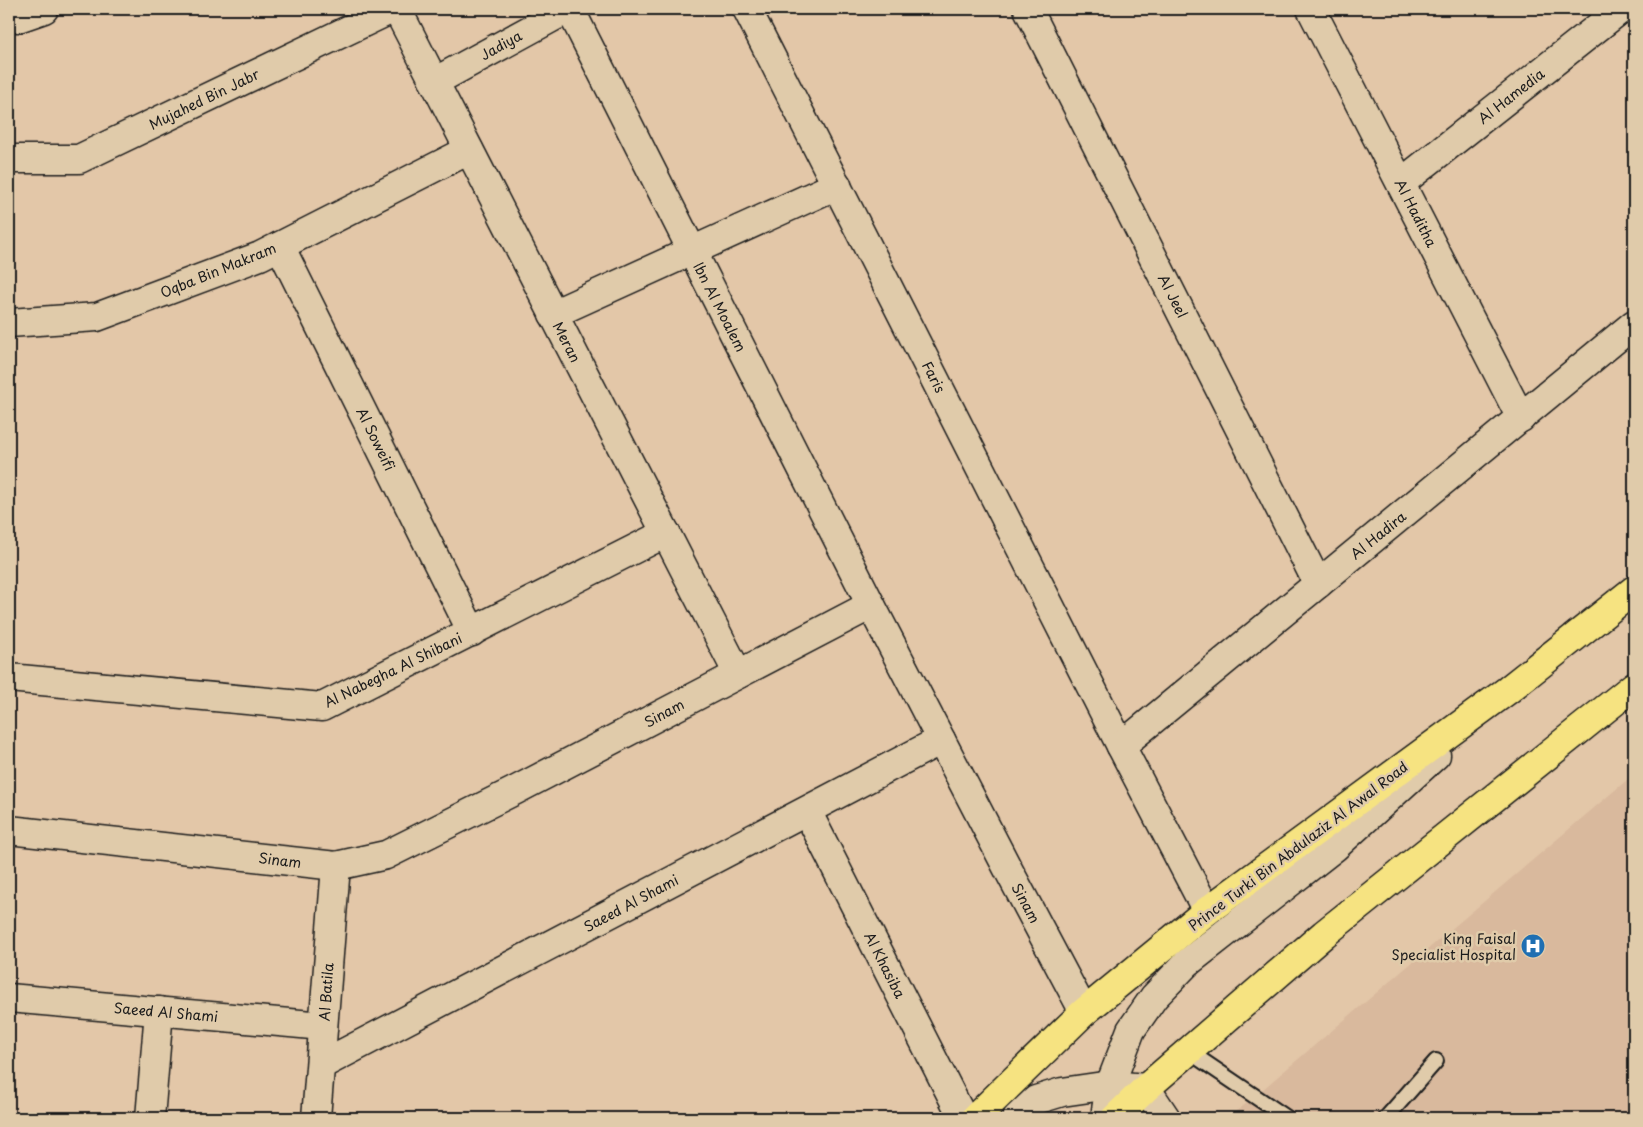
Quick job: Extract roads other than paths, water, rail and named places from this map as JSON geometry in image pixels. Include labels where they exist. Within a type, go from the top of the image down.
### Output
[{"type":"main road","name":"Prince Turki Bin Abdulaziz Al Awal Road","points":[[975,1118],[1084,1012],[1207,911],[1508,690],[1634,590]]},
{"type":"main road","points":[[1115,1118],[1188,1051],[1324,934],[1634,686]]},
{"type":"street","points":[[9,18],[18,18],[44,9]]},
{"type":"street","name":"Mujahed Bin Jabr","points":[[9,159],[79,159],[392,9]]},
{"type":"street","name":"Meran","points":[[397,9],[738,674]]},
{"type":"street","name":"Jadiya","points":[[434,82],[569,9]]},
{"type":"street","name":"Ibn Al Moalem","points":[[569,9],[871,605]]},
{"type":"street","name":"Faris","points":[[747,9],[1121,746],[1207,911]]},
{"type":"street","name":"Al Jeel","points":[[1028,9],[1318,584]]},
{"type":"street","name":"Al Haditha","points":[[1311,9],[1521,418]]},
{"type":"street","name":"Al Hamedia","points":[[1401,184],[1621,9]]},
{"type":"street","name":"Oqba Bin Makram","points":[[9,323],[97,317],[260,256],[469,150]]},
{"type":"street","points":[[553,314],[837,185]]},
{"type":"street","name":"Al Soweifi","points":[[280,246],[472,632]]},
{"type":"street","name":"Al Hadira","points":[[1121,746],[1634,324]]},
{"type":"street","name":"Al Nabegha Al Shibani","points":[[9,678],[322,707],[666,534]]},
{"type":"street","name":"Sinam","points":[[9,830],[336,866],[386,855],[516,790],[871,605],[1084,1012]]},
{"type":"street","points":[[1108,1118],[1106,1110],[1110,1085],[1131,1030],[1154,997],[1187,963],[1335,847],[1508,690]]},
{"type":"street","name":"Saeed Al Shami","points":[[321,1065],[941,740]]},
{"type":"street","name":"Al Khasiba","points":[[807,811],[963,1118]]},
{"type":"street","name":"Al Batila","points":[[316,1118],[336,866]]},
{"type":"street","name":"Saeed Al Shami","points":[[9,998],[323,1026]]},
{"type":"street","points":[[150,1118],[159,1011]]},
{"type":"street","points":[[1017,1118],[1036,1100],[1062,1092],[1110,1085],[1146,1088],[1166,1118]]},
{"type":"lane","points":[[1188,1051],[1287,1118]]},
{"type":"lane","points":[[1386,1118],[1436,1061]]},
{"type":"place","name":"King Faisal Specialist Hospital","points":[[1533,946]]}]
